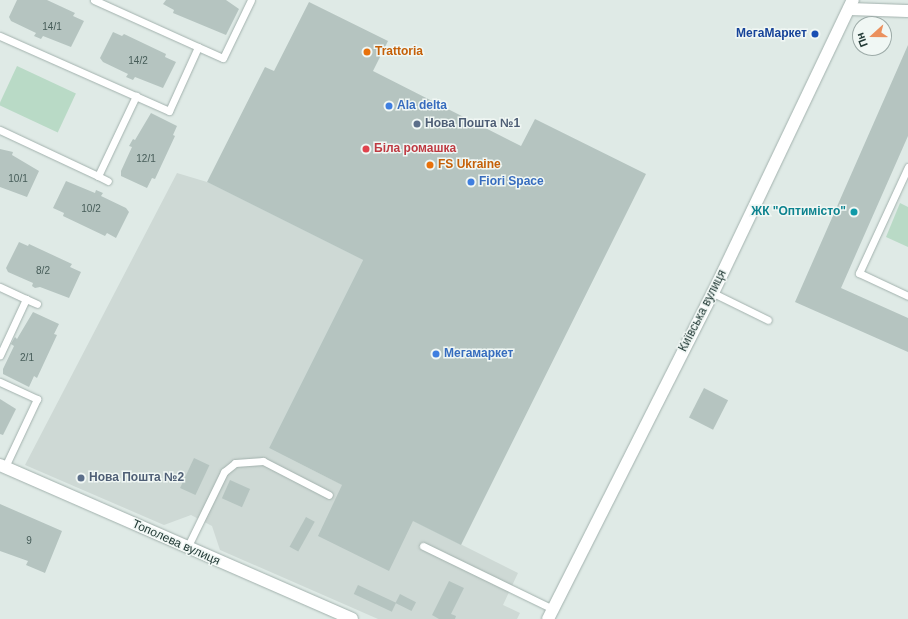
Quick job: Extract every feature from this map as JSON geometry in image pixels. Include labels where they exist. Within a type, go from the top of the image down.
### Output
[{"type":"street","points":[[851,5],[908,11]]},
{"type":"street","name":"Київська вулиця","points":[[550,614],[713,293],[851,5]]},
{"type":"street","name":"Тополева вулиця","points":[[2,466],[352,619]]},
{"type":"lane","points":[[94,0],[223,58],[251,0]]},
{"type":"lane","points":[[0,36],[169,111],[198,47]]},
{"type":"lane","points":[[98,176],[136,96]]},
{"type":"lane","points":[[0,130],[108,181]]},
{"type":"lane","points":[[908,167],[859,273],[908,296]]},
{"type":"lane","points":[[0,287],[37,304]]},
{"type":"lane","points":[[713,293],[768,320]]},
{"type":"lane","points":[[0,355],[26,299]]},
{"type":"lane","points":[[0,382],[37,399],[2,466]]},
{"type":"lane","points":[[187,548],[224,472],[235,463],[263,461],[328,495]]},
{"type":"lane","points":[[423,546],[550,614]]},
{"type":"shaded area","points":[[177,173],[207,182],[363,260],[269,448],[518,573],[503,605],[520,613],[517,619],[378,619],[220,550],[212,526],[191,515],[164,525],[25,465]]},
{"type":"green space","points":[[17,66],[76,93],[58,132],[0,106],[0,102]]},
{"type":"green space","points":[[900,203],[908,207],[908,247],[886,237]]},
{"type":"building","points":[[17,0],[47,0],[75,13],[73,16],[84,21],[71,47],[43,36],[41,39],[34,36],[36,33],[11,21],[9,17]]},
{"type":"building","points":[[166,0],[226,0],[239,9],[226,35],[173,13],[174,10],[163,4]]},
{"type":"building","name":"Мегамаркет","points":[[309,2],[388,41],[373,71],[521,146],[535,119],[646,174],[461,545],[413,521],[389,571],[318,536],[342,485],[269,448],[363,260],[207,182],[265,67],[274,71]]},
{"type":"building","points":[[113,32],[122,36],[124,34],[166,54],[165,57],[176,62],[163,88],[135,77],[133,80],[126,77],[128,74],[103,62],[100,58]]},
{"type":"building","name":"ЖК \"Оптимісто\"","points":[[908,45],[908,136],[841,288],[908,318],[908,352],[795,302]]},
{"type":"building","points":[[151,113],[177,126],[173,135],[175,136],[155,179],[152,178],[147,188],[121,176],[121,171],[132,147],[129,146],[133,139],[135,140]]},
{"type":"building","points":[[0,149],[13,152],[12,155],[39,171],[27,197],[0,187]]},
{"type":"building","points":[[66,181],[95,193],[96,190],[103,193],[101,196],[126,208],[129,212],[116,238],[107,233],[105,236],[63,216],[64,213],[53,208]]},
{"type":"building","points":[[19,242],[28,246],[29,244],[72,264],[70,267],[81,272],[69,298],[40,287],[35,288],[32,286],[33,283],[8,272],[6,268]]},
{"type":"building","points":[[33,312],[59,324],[54,334],[57,335],[37,378],[34,376],[29,387],[3,374],[3,369],[14,346],[11,344],[15,337],[17,339]]},
{"type":"building","points":[[704,388],[728,400],[713,430],[689,417]]},
{"type":"building","points":[[0,399],[16,409],[3,435],[0,434]]},
{"type":"building","points":[[194,458],[209,465],[195,495],[180,488]]},
{"type":"building","points":[[230,480],[250,489],[242,507],[222,498]]},
{"type":"building","points":[[0,504],[62,531],[45,573],[26,565],[28,561],[0,551]]},
{"type":"building","points":[[306,517],[315,522],[298,552],[290,547]]},
{"type":"building","points":[[449,581],[464,588],[451,614],[456,616],[455,619],[439,619],[432,615]]},
{"type":"building","points":[[358,585],[396,603],[392,612],[354,594]]},
{"type":"building","points":[[400,594],[416,602],[411,611],[395,603]]},
{"type":"place","name":"МегаМаркет","points":[[815,34]]},
{"type":"place","name":"Trattoria","points":[[367,52]]},
{"type":"place","name":"Ala delta","points":[[389,106]]},
{"type":"place","name":"Нова Пошта №1","points":[[417,124]]},
{"type":"place","name":"Біла ромашка","points":[[366,149]]},
{"type":"place","name":"FS Ukraine","points":[[430,165]]},
{"type":"place","name":"Fiori Space","points":[[471,182]]},
{"type":"place","name":"ЖК \"Оптимісто\"","points":[[854,212]]},
{"type":"place","name":"Мегамаркет","points":[[436,354]]},
{"type":"place","name":"Нова Пошта №2","points":[[81,478]]}]
